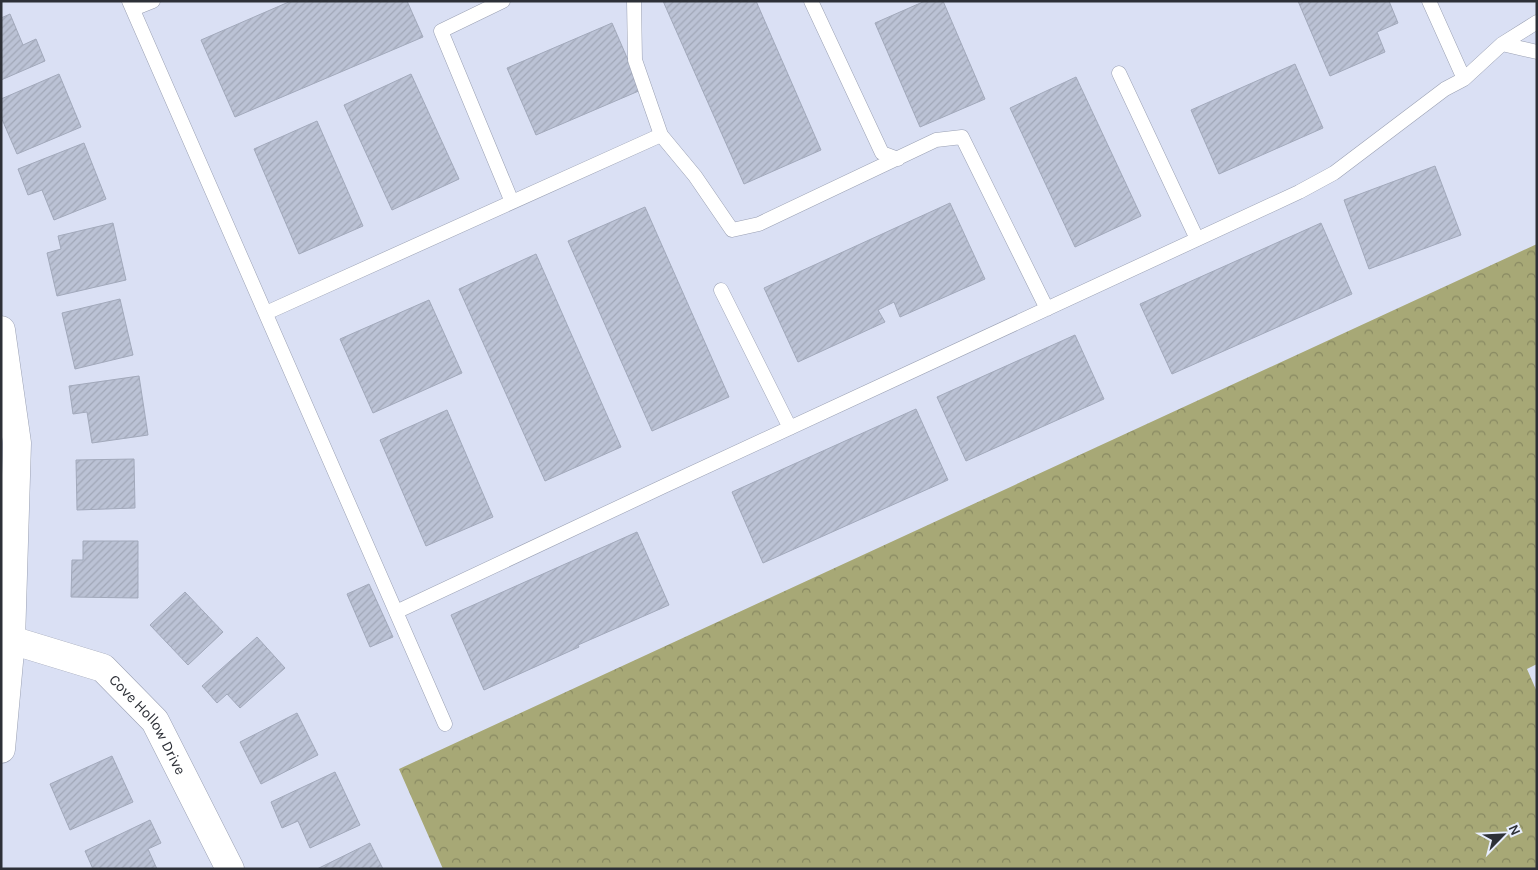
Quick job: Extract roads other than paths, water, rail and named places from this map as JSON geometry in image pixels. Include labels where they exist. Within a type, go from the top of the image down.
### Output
[{"type":"street","points":[[1,330],[18,443],[11,640],[1,749]]},
{"type":"street","name":"Cove Hollow Drive","points":[[11,640],[103,668],[155,721],[230,869]]},
{"type":"lane","points":[[153,1],[131,5],[445,724]]},
{"type":"lane","points":[[503,1],[441,32],[512,202]]},
{"type":"lane","points":[[634,1],[635,60],[661,135],[695,176],[732,230],[759,224],[936,140],[962,137],[1047,309]]},
{"type":"lane","points":[[811,1],[882,153],[898,159]]},
{"type":"lane","points":[[1429,1],[1464,79]]},
{"type":"lane","points":[[396,612],[1299,192],[1334,173],[1445,89],[1464,79],[1502,44],[1537,22]]},
{"type":"lane","points":[[1502,44],[1537,52]]},
{"type":"lane","points":[[1119,72],[1197,239]]},
{"type":"lane","points":[[266,313],[661,135]]},
{"type":"lane","points":[[721,290],[790,428]]}]
